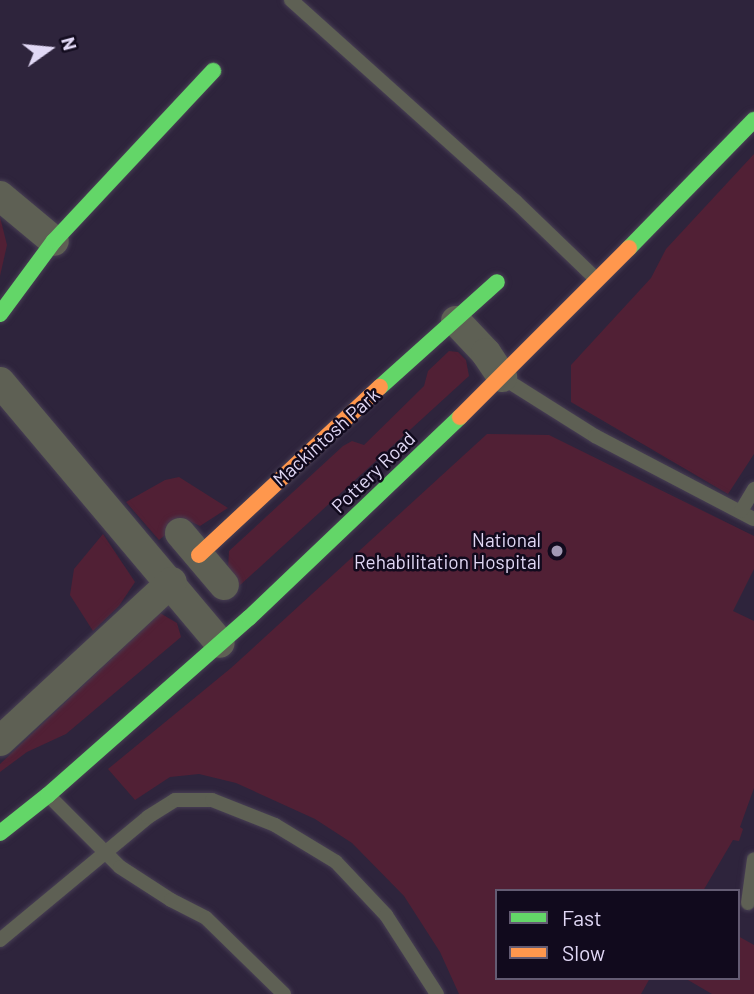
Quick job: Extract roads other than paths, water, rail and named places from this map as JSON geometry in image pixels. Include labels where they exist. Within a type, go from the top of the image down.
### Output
[{"type":"street","points":[[0,314],[54,241],[213,71]]},
{"type":"street","name":"Pottery Road","points":[[0,832],[48,795],[220,643],[502,377],[754,120]]},
{"type":"street","points":[[0,196],[54,241]]},
{"type":"street","name":"Mackintosh Park","points":[[224,585],[189,544],[309,450],[497,282]]},
{"type":"street","points":[[456,321],[486,353],[502,377]]},
{"type":"street","points":[[0,382],[172,582],[220,643]]},
{"type":"street","points":[[0,741],[172,582]]},
{"type":"lane","points":[[291,0],[515,201],[597,280]]},
{"type":"lane","points":[[502,377],[595,436],[748,515],[754,489]]},
{"type":"lane","points":[[48,795],[120,867],[171,900],[206,918],[284,994]]},
{"type":"lane","points":[[0,940],[105,853],[175,800],[212,800],[275,825],[337,862],[386,915],[438,994]]},
{"type":"lane","points":[[748,903],[754,859]]},
{"type":"place","name":"National Rehabilitation Hospital","points":[[557,551]]}]
